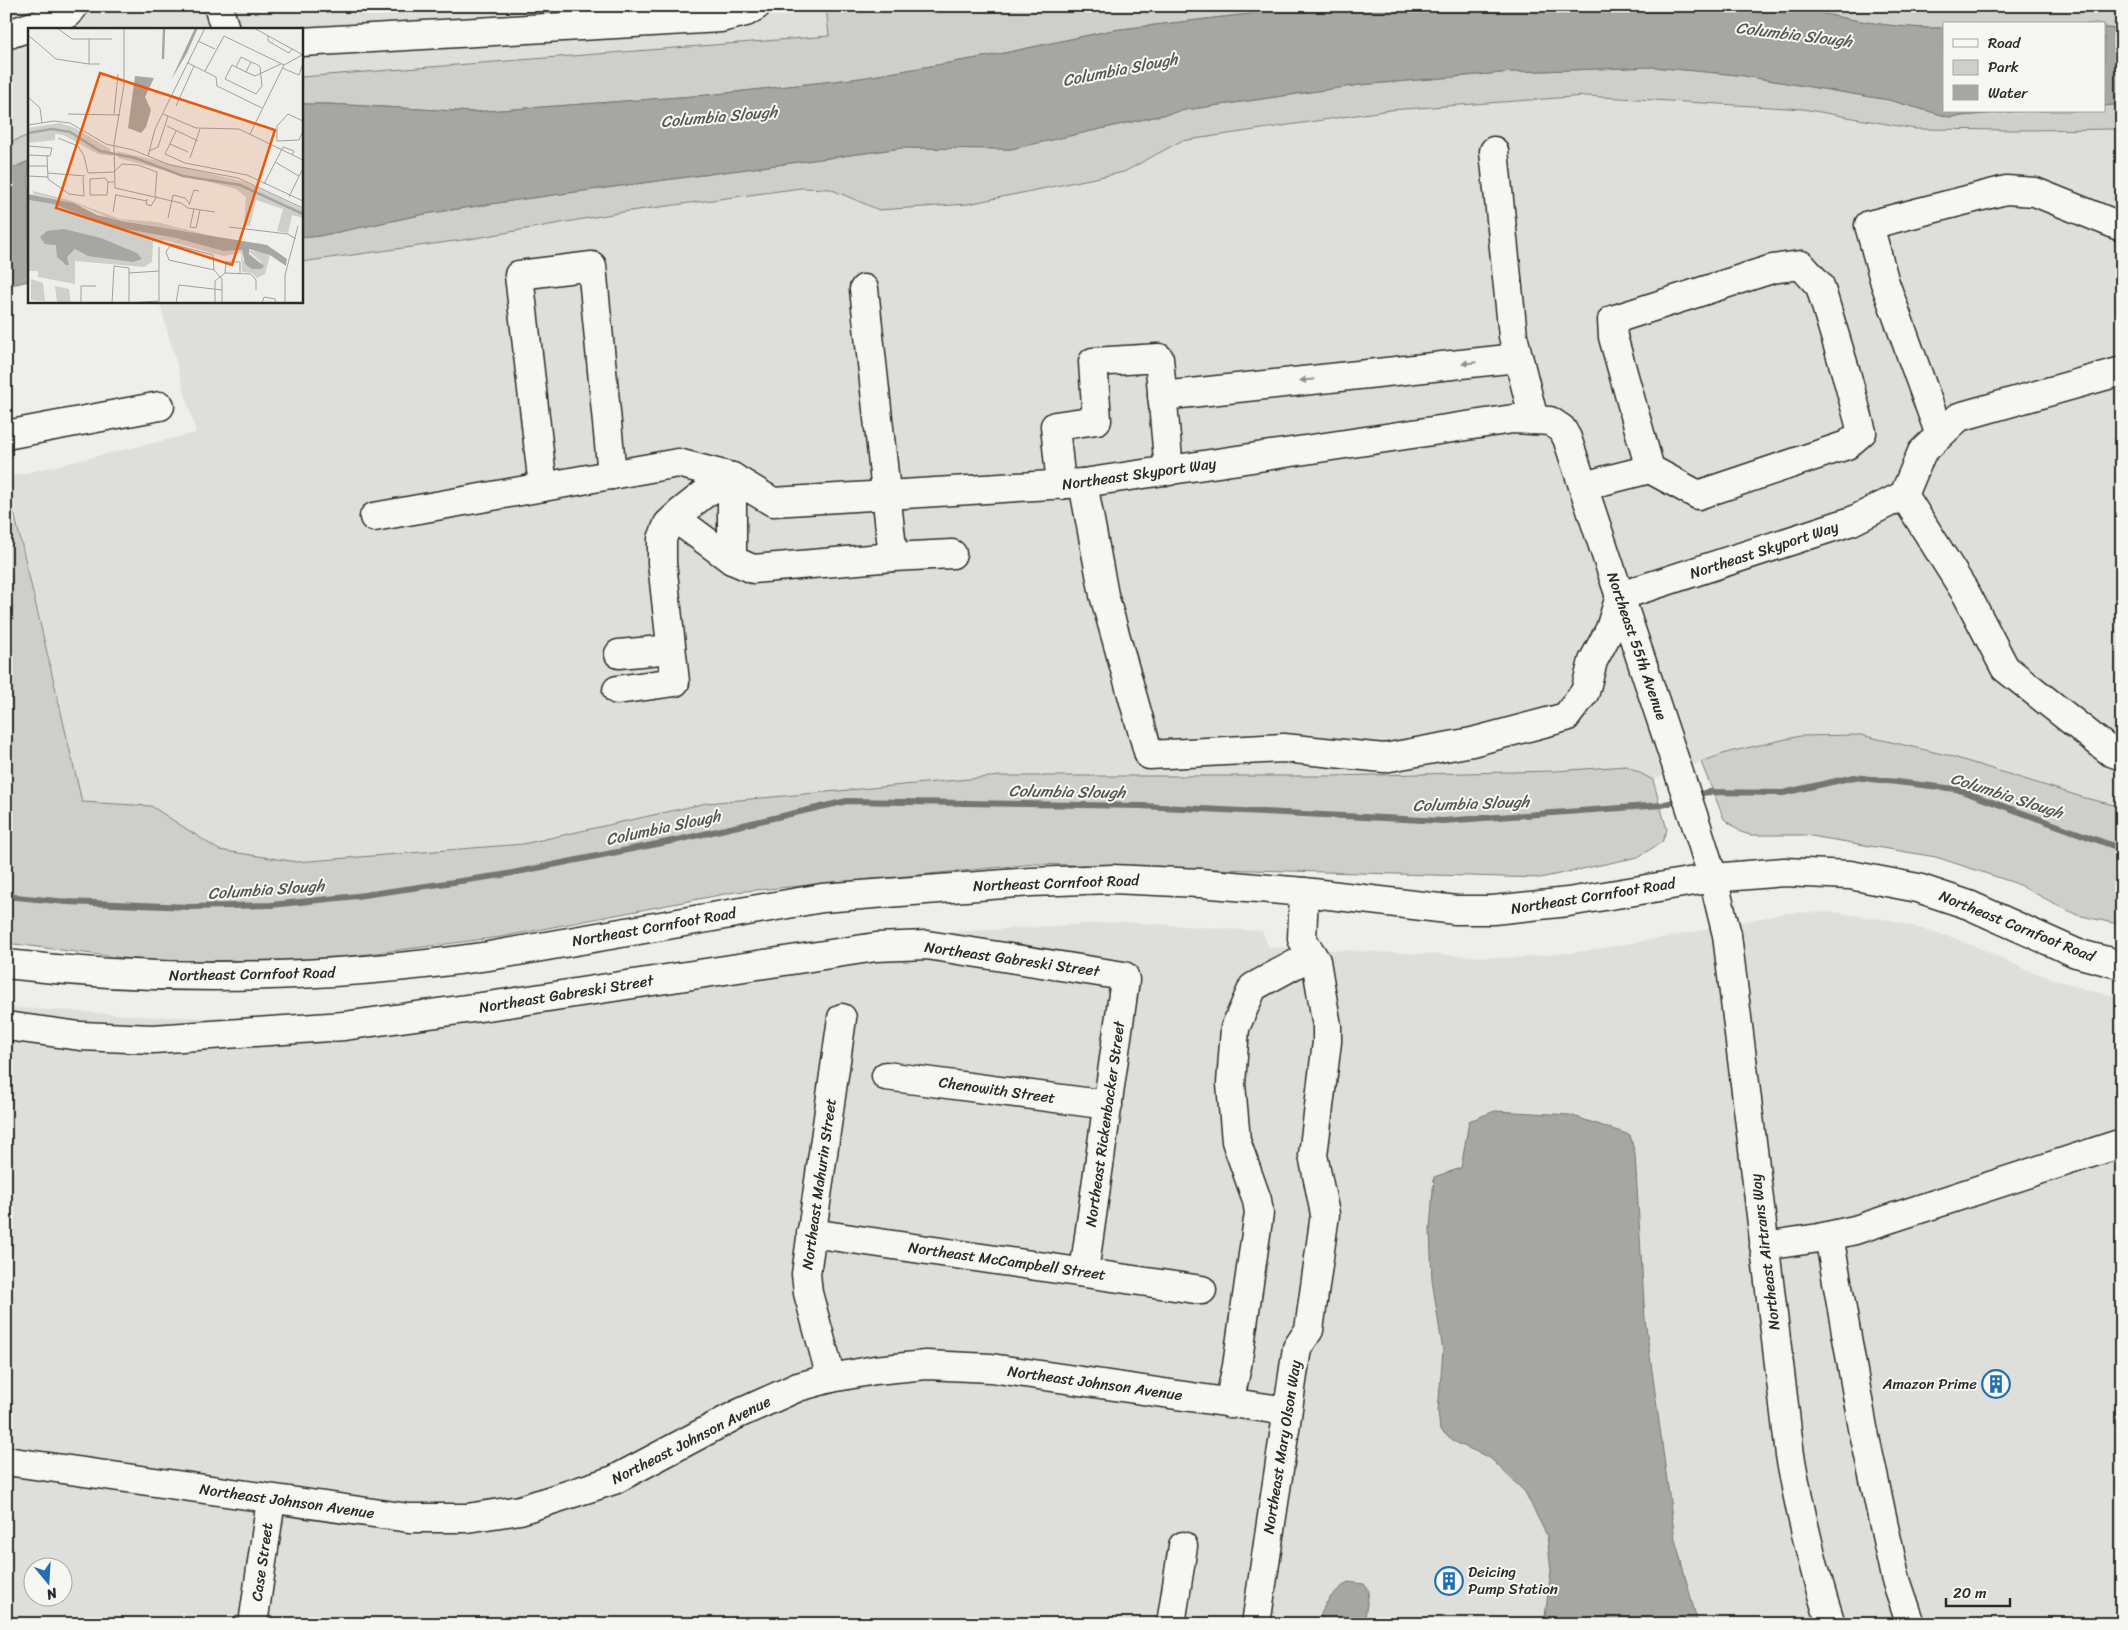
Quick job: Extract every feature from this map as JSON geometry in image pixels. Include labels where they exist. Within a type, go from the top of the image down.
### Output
[{"type":"street","points":[[6,35],[68,14],[74,6]]},
{"type":"street","points":[[218,6],[225,28]]},
{"type":"street","points":[[302,42],[721,18],[746,12],[756,6]]},
{"type":"street","points":[[1494,152],[1513,336],[1517,358],[1542,420]]},
{"type":"street","points":[[1940,435],[1885,283],[1868,225],[2006,190],[2036,192],[2122,226]]},
{"type":"street","points":[[1583,486],[1650,469],[1698,496],[1847,445],[1862,432],[1820,286],[1801,265],[1772,269],[1612,320],[1613,336],[1650,469]]},
{"type":"street","points":[[543,487],[519,275],[592,266],[612,475]]},
{"type":"street","points":[[864,289],[888,495],[893,557]]},
{"type":"street","points":[[1169,471],[1159,358],[1093,362],[1097,420],[1056,426],[1149,755],[1284,748],[1384,758],[1472,742],[1566,716],[1585,692],[1593,661],[1610,629],[1620,596]]},
{"type":"street","points":[[1162,396],[1517,358]]},
{"type":"street","points":[[2122,371],[1958,417],[1922,452],[1904,496],[1967,595],[2005,668],[2111,752],[2122,756]]},
{"type":"street","points":[[6,434],[160,406]]},
{"type":"street","name":"Northeast Skyport Way","points":[[374,517],[678,463],[732,477],[773,502],[1072,484],[1513,419],[1542,420]]},
{"type":"street","name":"Northeast 55th Avenue","points":[[1542,420],[1562,429],[1566,438],[1679,771],[1713,878]]},
{"type":"street","points":[[617,690],[675,682],[662,563],[662,539],[668,524],[704,494],[732,477]]},
{"type":"street","points":[[732,477],[732,560]]},
{"type":"street","name":"Northeast Skyport Way","points":[[1620,596],[1852,521],[1904,496]]},
{"type":"street","points":[[675,518],[732,560],[753,569],[952,554]]},
{"type":"street","points":[[619,654],[671,649]]},
{"type":"street","name":"Northeast Cornfoot Road","points":[[6,964],[145,976],[279,976],[374,969],[446,962],[785,903],[874,893],[1031,882],[1112,879],[1209,883],[1456,910],[1493,910],[1568,902],[1713,878],[1784,872],[1850,874],[1892,881],[1939,894],[1969,905],[2076,953],[2122,965]]},
{"type":"street","name":"Northeast Airtrans Way","points":[[1713,878],[1726,935],[1793,1474],[1819,1587],[1831,1624]]},
{"type":"street","name":"Northeast Mary Olson Way","points":[[1256,1624],[1287,1411],[1298,1348],[1308,1330],[1325,1214],[1312,1155],[1327,1042],[1327,1026],[1316,961],[1302,939],[1304,892]]},
{"type":"street","name":"Northeast Gabreski Street","points":[[6,1026],[80,1036],[153,1039],[344,1026],[876,947],[927,945],[1124,976]]},
{"type":"street","points":[[1229,1403],[1237,1366],[1259,1213],[1257,1200],[1236,1141],[1231,1084],[1234,1028],[1253,987],[1312,955]]},
{"type":"street","name":"Northeast Rickenbacker Street","points":[[1084,1272],[1125,980],[1124,976]]},
{"type":"street","name":"Northeast Mahurin Street","points":[[830,1378],[808,1292],[806,1274],[842,1018]]},
{"type":"street","name":"Chenowith Street","points":[[886,1076],[1108,1105]]},
{"type":"street","points":[[1764,1246],[1855,1230],[2122,1143]]},
{"type":"street","name":"Northeast McCampbell Street","points":[[811,1233],[1202,1290]]},
{"type":"street","points":[[1829,1236],[1863,1428],[1895,1578],[1911,1624]]},
{"type":"street","name":"Northeast Johnson Avenue","points":[[6,1461],[271,1500],[409,1518],[467,1518],[520,1510],[614,1480],[738,1414],[798,1388],[830,1378],[875,1370],[926,1366],[991,1368],[1287,1411]]},
{"type":"street","name":"Case Street","points":[[253,1624],[271,1500]]},
{"type":"street","points":[[1172,1624],[1183,1546]]},
{"type":"shaded area","points":[[6,6],[826,6],[829,36],[302,77],[302,28],[28,28],[28,135],[6,144]]},
{"type":"shaded area","points":[[1586,96],[1803,109],[1915,129],[2122,129],[2122,807],[2085,798],[1947,755],[1861,735],[1800,736],[1729,752],[1653,780],[1627,766],[1555,771],[1331,776],[1001,776],[707,803],[523,844],[297,862],[219,850],[151,806],[82,802],[8,477],[196,433],[159,302],[302,302],[302,262],[470,239],[623,212],[801,188],[830,189],[845,195],[1124,172],[1181,141],[1390,110]]},
{"type":"shaded area","points":[[1829,912],[1890,920],[1951,937],[1989,952],[2024,969],[2090,991],[2122,997],[2122,1624],[6,1624],[6,1007],[158,1017],[225,1018],[379,1010],[864,937],[1121,922],[1262,931],[1269,947],[1513,958],[1578,952],[1668,937],[1786,913]]},
{"type":"green space","points":[[826,6],[1317,6],[1113,30],[995,55],[861,78],[708,95],[473,112],[302,104],[302,77],[829,36]]},
{"type":"green space","points":[[1792,6],[2122,6],[2122,29],[2106,28],[2106,22],[1943,22],[1943,28],[1925,28],[1887,25],[1829,15]]},
{"type":"green space","points":[[1653,67],[1738,75],[1889,100],[1949,117],[2008,112],[2106,112],[2106,106],[2122,104],[2122,129],[1915,129],[1803,109],[1586,96],[1390,110],[1181,141],[1124,172],[968,204],[879,210],[830,189],[801,188],[623,212],[470,239],[302,262],[302,238],[425,214],[902,148],[1011,149],[1185,110],[1359,85],[1513,72]]},
{"type":"green space","points":[[28,135],[28,161],[6,171],[6,144]]},
{"type":"green space","points":[[6,477],[82,802],[151,806],[219,850],[297,862],[523,844],[707,803],[1001,776],[1331,776],[1555,771],[1627,766],[1653,780],[1667,830],[1662,842],[1638,857],[1540,878],[1036,864],[735,892],[501,937],[321,960],[147,961],[6,943]]},
{"type":"green space","points":[[1861,735],[1947,755],[2085,798],[2122,807],[2122,925],[2077,915],[2015,883],[1936,857],[1805,835],[1750,835],[1741,832],[1724,819],[1701,762],[1729,752],[1800,736]]},
{"type":"water","points":[[1317,6],[1792,6],[1868,22],[1906,27],[1943,28],[1943,112],[2008,112],[1949,117],[1889,100],[1738,75],[1653,67],[1513,72],[1359,85],[1185,110],[1011,149],[902,148],[524,199],[425,214],[302,238],[302,104],[473,112],[708,95],[861,78],[995,55],[1113,30]]},
{"type":"water","points":[[2106,28],[2122,29],[2122,104],[2106,106]]},
{"type":"water","points":[[28,161],[28,281],[6,286],[6,171]]},
{"type":"water","points":[[1495,1111],[1570,1115],[1630,1135],[1635,1154],[1645,1319],[1675,1539],[1698,1624],[1544,1624],[1551,1571],[1547,1536],[1525,1492],[1490,1458],[1457,1443],[1440,1430],[1438,1411],[1443,1351],[1432,1280],[1430,1229],[1434,1177],[1461,1168],[1469,1121]]},
{"type":"water","points":[[1348,1582],[1364,1584],[1369,1591],[1364,1624],[1319,1624],[1325,1605],[1337,1590]]},
{"type":"waterway","name":"Columbia Slough","points":[[1692,797],[1707,792],[1783,793],[1854,777],[1956,789],[2122,849]]},
{"type":"waterway","name":"Columbia Slough","points":[[6,896],[67,902],[189,907],[271,905],[357,896],[502,875],[682,839],[847,801],[1141,806],[1443,821],[1662,805],[1680,800]]},
{"type":"place","name":"Amazon Prime","points":[[1996,1384]]},
{"type":"place","name":"Deicing Pump Station","points":[[1449,1581]]}]
